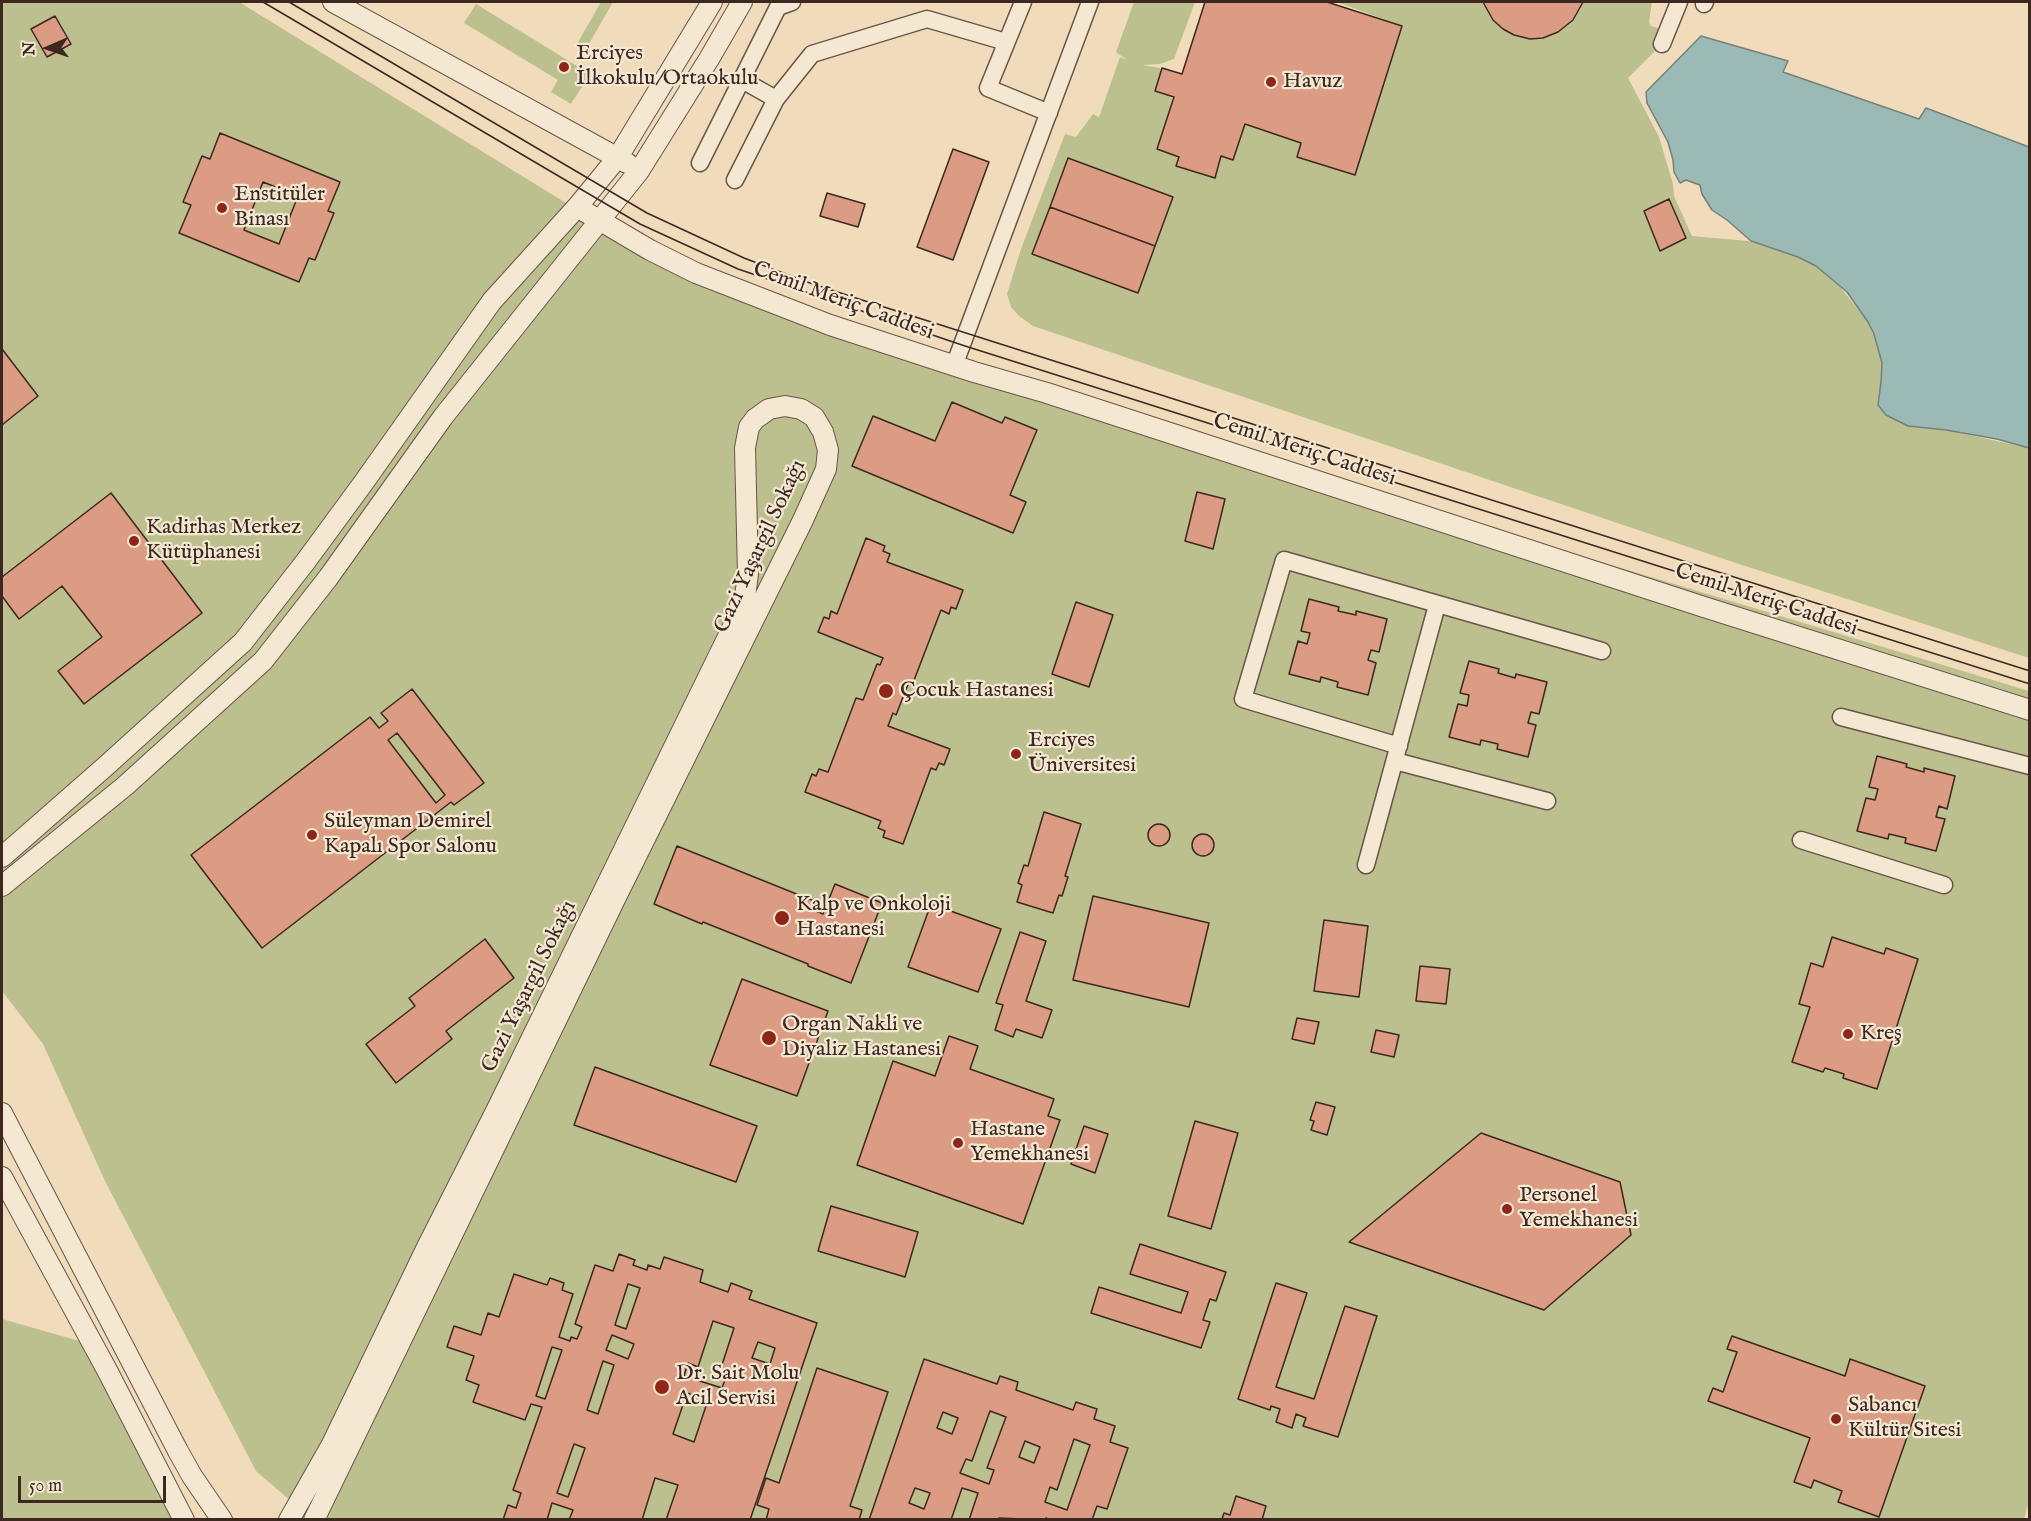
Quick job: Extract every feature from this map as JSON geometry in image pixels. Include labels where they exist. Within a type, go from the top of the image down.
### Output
[{"type":"street","points":[[333,2],[618,157],[639,171]]},
{"type":"street","points":[[2,856],[243,642],[364,482],[492,301],[577,207],[618,157],[712,2]]},
{"type":"street","points":[[2,886],[125,786],[263,661],[328,578],[443,417],[639,171],[742,2]]},
{"type":"street","points":[[700,162],[778,7],[792,2]]},
{"type":"street","points":[[1023,2],[988,88],[1049,112]]},
{"type":"street","points":[[954,366],[1090,2]]},
{"type":"street","points":[[1662,44],[1679,2]]},
{"type":"street","points":[[735,180],[776,99],[812,54],[927,19],[1006,42]]},
{"type":"street","points":[[742,80],[776,99]]},
{"type":"street","name":"Cemil Meriç Caddesi","points":[[577,207],[650,250],[730,287],[831,325],[2030,710]]},
{"type":"street","name":"Gazi Yaşargil Sokağı","points":[[289,1520],[314,1479],[335,1437],[744,604],[748,574],[744,448],[749,427],[755,419],[769,409],[785,406],[801,409],[814,417],[823,432],[828,450],[826,469],[314,1520]]},
{"type":"street","points":[[1547,801],[1397,753],[1243,699],[1284,560],[1602,651]]},
{"type":"street","points":[[1366,865],[1437,605]]},
{"type":"street","points":[[1841,717],[2030,766]]},
{"type":"street","points":[[1801,840],[1944,885]]},
{"type":"street","points":[[2,1113],[178,1451],[222,1520]]},
{"type":"street","points":[[2,1177],[108,1372],[184,1520]]},
{"type":"street","points":[[23,1217],[43,1206],[53,1211]]},
{"type":"green space","name":"Erciyes Üniversitesi","points":[[2,2],[239,2],[610,230],[879,344],[2029,691],[2029,1501],[2024,1520],[312,1519],[256,1471],[105,1181],[43,1044],[2,991]]},
{"type":"green space","points":[[601,2],[613,2],[586,49],[577,44]]},
{"type":"green space","points":[[1134,2],[1195,2],[1174,59],[1160,64],[1142,65],[1160,68],[1174,105],[1157,149],[1179,157],[1176,165],[1221,156],[1233,160],[1245,124],[1301,143],[1297,157],[1354,175],[1402,26],[1337,2],[1652,2],[1649,22],[1651,26],[1668,31],[1662,44],[1628,78],[1659,137],[1673,184],[1674,196],[1692,236],[1748,241],[1798,257],[1816,266],[1841,288],[1868,322],[1874,334],[1882,363],[1878,405],[1912,427],[1951,431],[2029,448],[2029,658],[1730,561],[1033,326],[1011,307],[1007,294],[1021,249],[1065,134],[1076,137],[1093,114],[1099,117],[1120,57],[1127,60],[1116,52]],"holes":[[[1068,158],[1173,197],[1138,293],[1033,254]]]},
{"type":"green space","points":[[476,4],[590,74],[571,104],[551,92],[558,80],[464,23]]},
{"type":"green space","points":[[2,1319],[90,1344],[182,1519],[2,1519]]},
{"type":"water","points":[[1701,36],[1788,61],[1783,72],[1919,119],[1926,108],[2029,147],[2029,448],[1997,439],[1908,426],[1886,415],[1878,405],[1882,363],[1874,334],[1847,292],[1816,266],[1798,257],[1751,241],[1712,210],[1702,194],[1700,185],[1686,180],[1680,183],[1674,172],[1668,142],[1647,103],[1646,92]]},
{"type":"building","name":"Havuz","points":[[1205,2],[1327,2],[1402,26],[1355,175],[1297,157],[1301,143],[1245,124],[1233,160],[1221,156],[1215,178],[1176,166],[1179,157],[1157,149],[1174,97],[1155,91],[1162,68],[1182,74]]},
{"type":"building","points":[[1483,2],[1583,2],[1573,20],[1558,32],[1543,38],[1530,39],[1514,35],[1503,29],[1493,20]]},
{"type":"building","points":[[55,16],[71,44],[47,57],[31,29]]},
{"type":"building","name":"Enstitüler Binası","points":[[220,133],[340,182],[328,211],[334,213],[315,260],[309,258],[299,282],[179,233],[191,205],[183,202],[202,156],[210,159]],"holes":[[[263,182],[298,196],[279,244],[244,230]]]},
{"type":"building","points":[[953,149],[989,162],[953,260],[917,247]]},
{"type":"building","points":[[1068,158],[1173,197],[1155,246],[1050,207]]},
{"type":"building","points":[[827,193],[865,204],[858,227],[820,216]]},
{"type":"building","points":[[1669,199],[1686,238],[1660,251],[1644,211]]},
{"type":"building","points":[[1050,207],[1155,246],[1138,293],[1032,254]]},
{"type":"building","points":[[2,349],[38,396],[2,425]]},
{"type":"building","points":[[952,402],[1002,423],[1005,417],[1037,430],[1010,495],[1026,502],[1013,533],[852,466],[873,416],[935,441]]},
{"type":"building","points":[[1197,492],[1225,499],[1213,549],[1185,541]]},
{"type":"building","points":[[111,493],[202,613],[84,704],[58,671],[102,637],[62,586],[19,619],[2,596],[2,577]]},
{"type":"building","name":"Çocuk Hastanesi","points":[[866,538],[885,546],[883,551],[890,554],[887,562],[963,590],[956,609],[951,607],[949,614],[941,610],[913,683],[909,682],[896,715],[893,713],[888,726],[950,749],[944,765],[939,763],[936,770],[931,768],[903,844],[883,837],[885,831],[878,828],[881,821],[805,792],[812,774],[816,776],[819,769],[828,772],[856,698],[863,700],[877,664],[880,665],[883,658],[818,632],[824,617],[829,619],[831,611],[837,614]]},
{"type":"building","points":[[1309,599],[1339,607],[1338,611],[1356,615],[1356,611],[1387,619],[1379,652],[1371,650],[1368,660],[1376,663],[1368,695],[1337,687],[1338,682],[1321,677],[1320,682],[1289,674],[1298,641],[1307,644],[1310,633],[1301,631]]},
{"type":"building","points":[[1076,602],[1113,615],[1089,687],[1052,674]]},
{"type":"building","points":[[1469,661],[1499,669],[1498,673],[1515,678],[1516,674],[1547,682],[1539,714],[1531,712],[1528,723],[1536,725],[1528,757],[1497,749],[1498,744],[1481,740],[1480,745],[1449,737],[1458,704],[1467,706],[1469,695],[1460,693]]},
{"type":"building","name":"Süleyman Demirel Kapalı Spor Salonu","points":[[412,689],[484,783],[454,805],[451,802],[262,948],[191,855],[370,717],[379,728],[388,721],[381,713]],"holes":[[[397,733],[445,795],[436,803],[388,740]]]},
{"type":"building","points":[[1877,756],[1907,764],[1906,767],[1924,772],[1924,768],[1955,776],[1947,809],[1939,806],[1936,817],[1945,819],[1936,851],[1905,843],[1906,838],[1889,834],[1888,839],[1857,831],[1866,798],[1875,800],[1878,789],[1869,787]]},
{"type":"building","points":[[1044,812],[1081,824],[1065,876],[1068,877],[1053,913],[1017,902],[1022,885],[1018,883],[1024,865],[1028,866]]},
{"type":"building","points":[[1159,824],[1167,827],[1170,835],[1167,843],[1159,846],[1151,843],[1148,835],[1151,827]]},
{"type":"building","points":[[1203,834],[1211,837],[1214,845],[1211,853],[1203,856],[1195,853],[1192,845],[1195,837]]},
{"type":"building","name":"Kalp ve Onkoloji Hastanesi","points":[[677,846],[819,903],[816,911],[823,914],[835,884],[882,903],[851,983],[654,904]]},
{"type":"building","points":[[1093,896],[1209,923],[1189,1007],[1073,980]]},
{"type":"building","points":[[931,904],[1001,929],[978,992],[908,967]]},
{"type":"building","points":[[1324,920],[1368,926],[1359,997],[1314,991]]},
{"type":"building","points":[[1020,932],[1046,941],[1026,1001],[1052,1010],[1042,1038],[1016,1029],[1013,1037],[995,1030],[1003,1005],[996,1003]]},
{"type":"building","name":"Kreş","points":[[1832,937],[1884,954],[1886,948],[1918,959],[1877,1089],[1843,1078],[1844,1074],[1825,1068],[1823,1072],[1792,1062],[1810,1007],[1799,1004],[1811,963],[1823,967]]},
{"type":"building","points":[[485,939],[514,978],[446,1031],[452,1039],[396,1083],[366,1044],[415,1006],[409,998]]},
{"type":"building","points":[[1420,966],[1450,969],[1446,1004],[1416,1001]]},
{"type":"building","name":"Organ Nakli ve Diyaliz Hastanesi","points":[[742,979],[828,1011],[797,1096],[710,1065]]},
{"type":"building","points":[[1297,1018],[1319,1022],[1314,1044],[1292,1039]]},
{"type":"building","points":[[1376,1030],[1399,1035],[1394,1057],[1371,1052]]},
{"type":"building","name":"Hastane Yemekhanesi","points":[[949,1036],[978,1046],[970,1069],[1054,1099],[1048,1116],[1060,1120],[1023,1224],[857,1165],[893,1061],[935,1076]]},
{"type":"building","points":[[595,1067],[757,1126],[736,1182],[574,1125]]},
{"type":"building","points":[[1316,1102],[1335,1107],[1327,1135],[1311,1130],[1314,1121],[1310,1120]]},
{"type":"building","points":[[1195,1121],[1238,1133],[1211,1229],[1168,1216]]},
{"type":"building","points":[[1084,1126],[1108,1134],[1095,1173],[1071,1164]]},
{"type":"building","name":"Personel Yemekhanesi","points":[[1481,1133],[1620,1182],[1631,1235],[1544,1310],[1349,1242]]},
{"type":"building","points":[[831,1206],[918,1232],[905,1277],[818,1251]]},
{"type":"building","points":[[1140,1244],[1226,1272],[1216,1301],[1210,1299],[1203,1320],[1210,1322],[1201,1348],[1091,1313],[1099,1287],[1181,1313],[1188,1292],[1130,1274]]},
{"type":"building","name":"Dr. Sait Molu Acil Servisi","points":[[619,1254],[635,1260],[633,1265],[647,1270],[648,1265],[660,1269],[664,1257],[703,1270],[700,1282],[728,1292],[731,1283],[752,1291],[749,1299],[817,1323],[750,1520],[666,1520],[678,1485],[655,1478],[642,1520],[569,1520],[573,1510],[552,1503],[547,1520],[503,1520],[508,1505],[516,1508],[521,1493],[513,1490],[542,1407],[531,1404],[525,1420],[473,1402],[479,1385],[466,1380],[474,1356],[447,1347],[454,1326],[481,1335],[488,1313],[499,1317],[514,1274],[547,1285],[550,1278],[564,1283],[562,1290],[573,1294],[559,1337],[570,1341],[571,1337],[577,1339],[582,1327],[575,1324],[595,1265],[613,1271]],"holes":[[[628,1284],[640,1288],[626,1329],[615,1325]],[[713,1321],[734,1328],[719,1374],[726,1377],[722,1388],[684,1376],[688,1363],[698,1367]],[[612,1335],[634,1344],[628,1359],[606,1350]],[[758,1342],[775,1348],[770,1364],[752,1358]],[[552,1347],[562,1350],[545,1399],[536,1396]],[[603,1361],[614,1365],[598,1414],[587,1410]],[[687,1393],[708,1400],[694,1442],[673,1434]],[[574,1444],[585,1448],[568,1497],[557,1493]]]},
{"type":"building","points":[[1276,1283],[1307,1293],[1276,1387],[1314,1399],[1345,1306],[1377,1316],[1338,1437],[1303,1426],[1306,1418],[1296,1414],[1292,1428],[1276,1422],[1280,1409],[1271,1406],[1270,1410],[1238,1399]]},
{"type":"building","name":"Sabancı Kültür Sitesi","points":[[1732,1336],[1845,1376],[1850,1359],[1925,1386],[1879,1517],[1838,1502],[1842,1491],[1814,1480],[1811,1488],[1794,1482],[1810,1438],[1708,1401],[1713,1388],[1723,1392],[1737,1352],[1727,1349]]},
{"type":"building","points":[[924,1359],[997,1384],[1000,1376],[1018,1382],[1016,1390],[1073,1410],[1076,1402],[1097,1409],[1094,1419],[1115,1426],[1110,1442],[1128,1448],[1107,1509],[1097,1506],[1092,1520],[999,1518],[998,1520],[969,1520],[978,1493],[962,1488],[951,1520],[869,1520]],"holes":[[[990,1411],[1006,1417],[987,1468],[994,1470],[989,1484],[960,1473],[966,1459],[972,1461]],[[943,1412],[958,1418],[952,1434],[937,1428]],[[1074,1439],[1090,1445],[1067,1510],[1045,1502],[1050,1487],[1057,1490]],[[1025,1441],[1040,1447],[1034,1463],[1019,1457]],[[915,1488],[930,1493],[924,1509],[909,1503]]]},
{"type":"building","points":[[817,1368],[888,1392],[850,1506],[862,1510],[859,1520],[766,1520],[769,1509],[757,1505],[766,1478],[779,1483]]},
{"type":"building","points":[[1236,1496],[1266,1506],[1262,1520],[1222,1519],[1224,1513],[1230,1515]]},
{"type":"tram line","points":[[263,2],[640,224],[738,269],[962,345],[2030,684]]},
{"type":"tram line","points":[[289,2],[647,213],[744,258],[862,300],[2030,671]]},
{"type":"place","name":"Erciyes İlkokulu/Ortaokulu","points":[[564,67]]},
{"type":"place","name":"Havuz","points":[[1271,82]]},
{"type":"place","name":"Enstitüler Binası","points":[[222,208]]},
{"type":"place","name":"Kadirhas Merkez Kütüphanesi","points":[[134,541]]},
{"type":"place","name":"Çocuk Hastanesi","points":[[886,691]]},
{"type":"place","name":"Erciyes Üniversitesi","points":[[1016,754]]},
{"type":"place","name":"Süleyman Demirel Kapalı Spor Salonu","points":[[312,835]]},
{"type":"place","name":"Kalp ve Onkoloji Hastanesi","points":[[782,918]]},
{"type":"place","name":"Kreş","points":[[1848,1034]]},
{"type":"place","name":"Organ Nakli ve Diyaliz Hastanesi","points":[[769,1038]]},
{"type":"place","name":"Hastane Yemekhanesi","points":[[958,1143]]},
{"type":"place","name":"Personel Yemekhanesi","points":[[1507,1209]]},
{"type":"place","name":"Dr. Sait Molu Acil Servisi","points":[[662,1387]]},
{"type":"place","name":"Sabancı Kültür Sitesi","points":[[1836,1419]]}]
